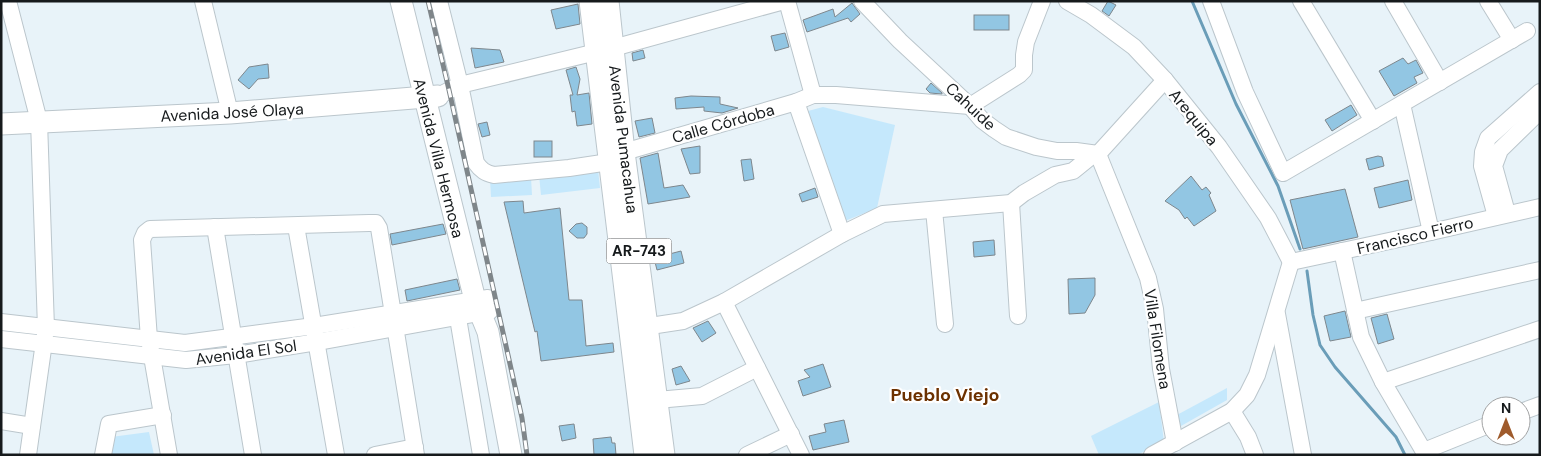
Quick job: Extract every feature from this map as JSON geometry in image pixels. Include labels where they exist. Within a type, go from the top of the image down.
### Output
[{"type":"main road","name":"Avenida Villa Hermosa","points":[[401,1],[430,91]]},
{"type":"main road","name":"Avenida Villa Hermosa","points":[[414,1],[430,91],[484,311],[511,455]]},
{"type":"main road","name":"Avenida Pumacahua","points":[[590,1],[604,50],[639,328],[646,455]]},
{"type":"main road","name":"Avenida Pumacahua","points":[[604,50],[608,1]]},
{"type":"main road","name":"Avenida José Olaya","points":[[1,114],[38,116],[229,108],[430,91]]},
{"type":"main road","name":"Avenida José Olaya","points":[[1,124],[38,116]]},
{"type":"main road","name":"Avenida Pumacahua","points":[[639,328],[657,400],[664,455]]},
{"type":"street","points":[[8,1],[38,116],[46,328],[28,455]]},
{"type":"street","points":[[203,1],[229,108]]},
{"type":"street","points":[[439,1],[460,85]]},
{"type":"street","points":[[785,1],[813,96]]},
{"type":"street","name":"Avenida José Olaya","points":[[430,91],[604,50],[785,1]]},
{"type":"street","name":"Cahuide","points":[[862,1],[900,41],[970,106],[982,120],[994,129],[1024,144],[1057,151],[1096,154]]},
{"type":"street","points":[[970,106],[1024,70],[1026,42],[1042,1]]},
{"type":"street","name":"Arequipa","points":[[1067,1],[1091,15],[1134,47],[1165,80],[1218,147],[1262,210],[1291,262]]},
{"type":"street","points":[[1211,1],[1245,92],[1283,173],[1527,31]]},
{"type":"street","points":[[1301,1],[1373,121]]},
{"type":"street","points":[[1393,1],[1440,82]]},
{"type":"street","points":[[1488,1],[1512,40]]},
{"type":"street","points":[[639,328],[683,321],[724,302],[842,234],[883,214],[1011,204],[1024,193],[1056,174],[1073,171],[1096,154],[1165,80]]},
{"type":"street","name":"Calle Córdoba","points":[[460,85],[476,163],[481,170],[494,174],[569,168],[617,157],[813,96],[836,94],[970,106]]},
{"type":"street","points":[[1501,215],[1482,166],[1483,152],[1488,138],[1540,92]]},
{"type":"street","points":[[796,102],[842,234]]},
{"type":"street","points":[[1402,104],[1431,232]]},
{"type":"street","points":[[1501,215],[1494,166],[1500,150],[1540,111]]},
{"type":"street","name":"Villa Filomena","points":[[1096,154],[1148,278],[1155,309],[1161,369],[1175,443]]},
{"type":"street","points":[[1011,204],[1018,316]]},
{"type":"street","name":"Francisco Fierro","points":[[1291,262],[1540,207]]},
{"type":"street","points":[[934,210],[945,324]]},
{"type":"street","points":[[169,455],[149,339],[142,240],[145,233],[150,229],[376,223],[379,228],[416,451],[375,455]]},
{"type":"street","points":[[296,226],[336,455]]},
{"type":"street","points":[[215,227],[253,455]]},
{"type":"street","points":[[1342,251],[1361,337],[1383,382],[1425,453],[1481,428]]},
{"type":"street","points":[[1152,455],[1232,411],[1247,395],[1257,376],[1291,262]]},
{"type":"street","points":[[1355,311],[1540,270]]},
{"type":"street","points":[[724,302],[801,455]]},
{"type":"street","name":"Avenida El Sol","points":[[395,321],[458,318],[484,311]]},
{"type":"street","name":"Avenida El Sol","points":[[1,339],[186,360],[236,355],[315,334],[395,321],[484,311]]},
{"type":"street","points":[[1276,312],[1303,455]]},
{"type":"street","points":[[458,318],[481,455]]},
{"type":"street","name":"Avenida El Sol","points":[[1,322],[185,343],[233,338],[315,334]]},
{"type":"street","points":[[1383,382],[1540,329]]},
{"type":"street","points":[[657,400],[702,396],[757,368]]},
{"type":"street","points":[[1232,411],[1248,437],[1255,455]]},
{"type":"street","points":[[102,455],[109,424],[163,415]]},
{"type":"street","points":[[1,422],[32,426]]},
{"type":"street","points":[[747,455],[791,434]]},
{"type":"shaded area","points":[[823,107],[895,125],[877,208],[845,221],[808,111]]},
{"type":"shaded area","points":[[598,169],[600,188],[541,195],[539,175]]},
{"type":"shaded area","points":[[531,177],[532,195],[491,197],[490,179]]},
{"type":"shaded area","points":[[1227,388],[1227,400],[1181,426],[1175,416]]},
{"type":"shaded area","points":[[1159,402],[1164,442],[1137,455],[1099,455],[1091,436]]},
{"type":"shaded area","points":[[149,432],[154,455],[108,455],[111,437]]},
{"type":"building","points":[[1108,1],[1116,5],[1109,16],[1102,11]]},
{"type":"building","points":[[852,3],[860,14],[851,22],[848,18],[807,32],[803,20],[833,9],[835,17]]},
{"type":"building","points":[[578,4],[580,24],[556,29],[551,10]]},
{"type":"building","points":[[974,15],[1009,15],[1009,30],[974,30]]},
{"type":"building","points":[[785,33],[789,47],[775,51],[771,36]]},
{"type":"building","points":[[471,48],[500,50],[504,62],[475,68]]},
{"type":"building","points":[[643,50],[645,58],[633,61],[632,53]]},
{"type":"building","points":[[1403,58],[1408,64],[1416,60],[1423,73],[1414,77],[1417,83],[1394,96],[1379,71]]},
{"type":"building","points":[[268,64],[269,78],[258,79],[249,89],[238,80],[249,67]]},
{"type":"building","points":[[576,67],[580,79],[577,95],[589,93],[592,124],[577,126],[575,111],[572,112],[570,95],[573,95],[566,70]]},
{"type":"building","points":[[931,83],[942,94],[930,93],[926,89]]},
{"type":"building","points":[[691,96],[720,97],[720,104],[738,108],[722,113],[704,111],[704,107],[676,109],[675,98]]},
{"type":"building","points":[[1351,105],[1357,115],[1332,131],[1325,120]]},
{"type":"building","points":[[652,118],[655,133],[639,137],[635,121]]},
{"type":"building","points":[[487,122],[490,135],[482,137],[478,124]]},
{"type":"building","points":[[534,141],[552,141],[552,157],[534,157]]},
{"type":"building","points":[[700,146],[700,173],[690,174],[681,149]]},
{"type":"building","points":[[658,153],[664,188],[683,185],[690,197],[648,204],[640,158]]},
{"type":"building","points":[[1382,157],[1384,166],[1369,170],[1366,159]]},
{"type":"building","points":[[751,159],[754,179],[744,181],[741,160]]},
{"type":"building","points":[[1191,176],[1202,190],[1206,187],[1211,193],[1209,195],[1216,211],[1194,226],[1187,217],[1185,219],[1179,210],[1165,201]]},
{"type":"building","points":[[1408,180],[1412,200],[1379,208],[1374,188]]},
{"type":"building","points":[[815,188],[818,197],[802,202],[799,194]]},
{"type":"building","points":[[1345,189],[1358,237],[1303,249],[1290,200]]},
{"type":"building","points":[[523,201],[524,213],[560,208],[569,300],[582,300],[586,346],[613,343],[614,352],[541,361],[537,331],[535,332],[504,202]]},
{"type":"building","points":[[582,223],[587,227],[587,234],[584,238],[577,238],[569,231],[576,224]]},
{"type":"building","points":[[443,224],[446,234],[392,245],[390,234]]},
{"type":"building","points":[[994,240],[995,255],[974,257],[973,242]]},
{"type":"building","points":[[681,251],[684,263],[657,270],[654,258]]},
{"type":"building","points":[[1095,278],[1095,295],[1085,313],[1069,314],[1068,279]]},
{"type":"building","points":[[457,279],[460,290],[407,301],[405,290]]},
{"type":"building","points":[[1345,311],[1351,337],[1330,341],[1324,316]]},
{"type":"building","points":[[1387,314],[1394,339],[1378,344],[1371,318]]},
{"type":"building","points":[[708,321],[716,333],[702,342],[693,328]]},
{"type":"building","points":[[823,364],[831,387],[803,396],[798,381],[810,377],[804,370]]},
{"type":"building","points":[[681,366],[690,381],[676,385],[672,369]]},
{"type":"building","points":[[844,420],[849,442],[813,450],[809,436],[826,432],[824,424]]},
{"type":"building","points":[[574,424],[576,438],[562,441],[559,426]]},
{"type":"building","points":[[611,437],[612,443],[615,443],[616,455],[594,455],[593,439]]},
{"type":"waterway","points":[[1192,1],[1236,104],[1278,186],[1300,249]]},
{"type":"waterway","points":[[1307,271],[1313,315],[1320,345],[1335,367],[1396,437],[1405,455]]},
{"type":"railway","points":[[428,1],[522,418],[527,455]]},
{"type":"district","name":"Pueblo Viejo","points":[[945,395]]}]
